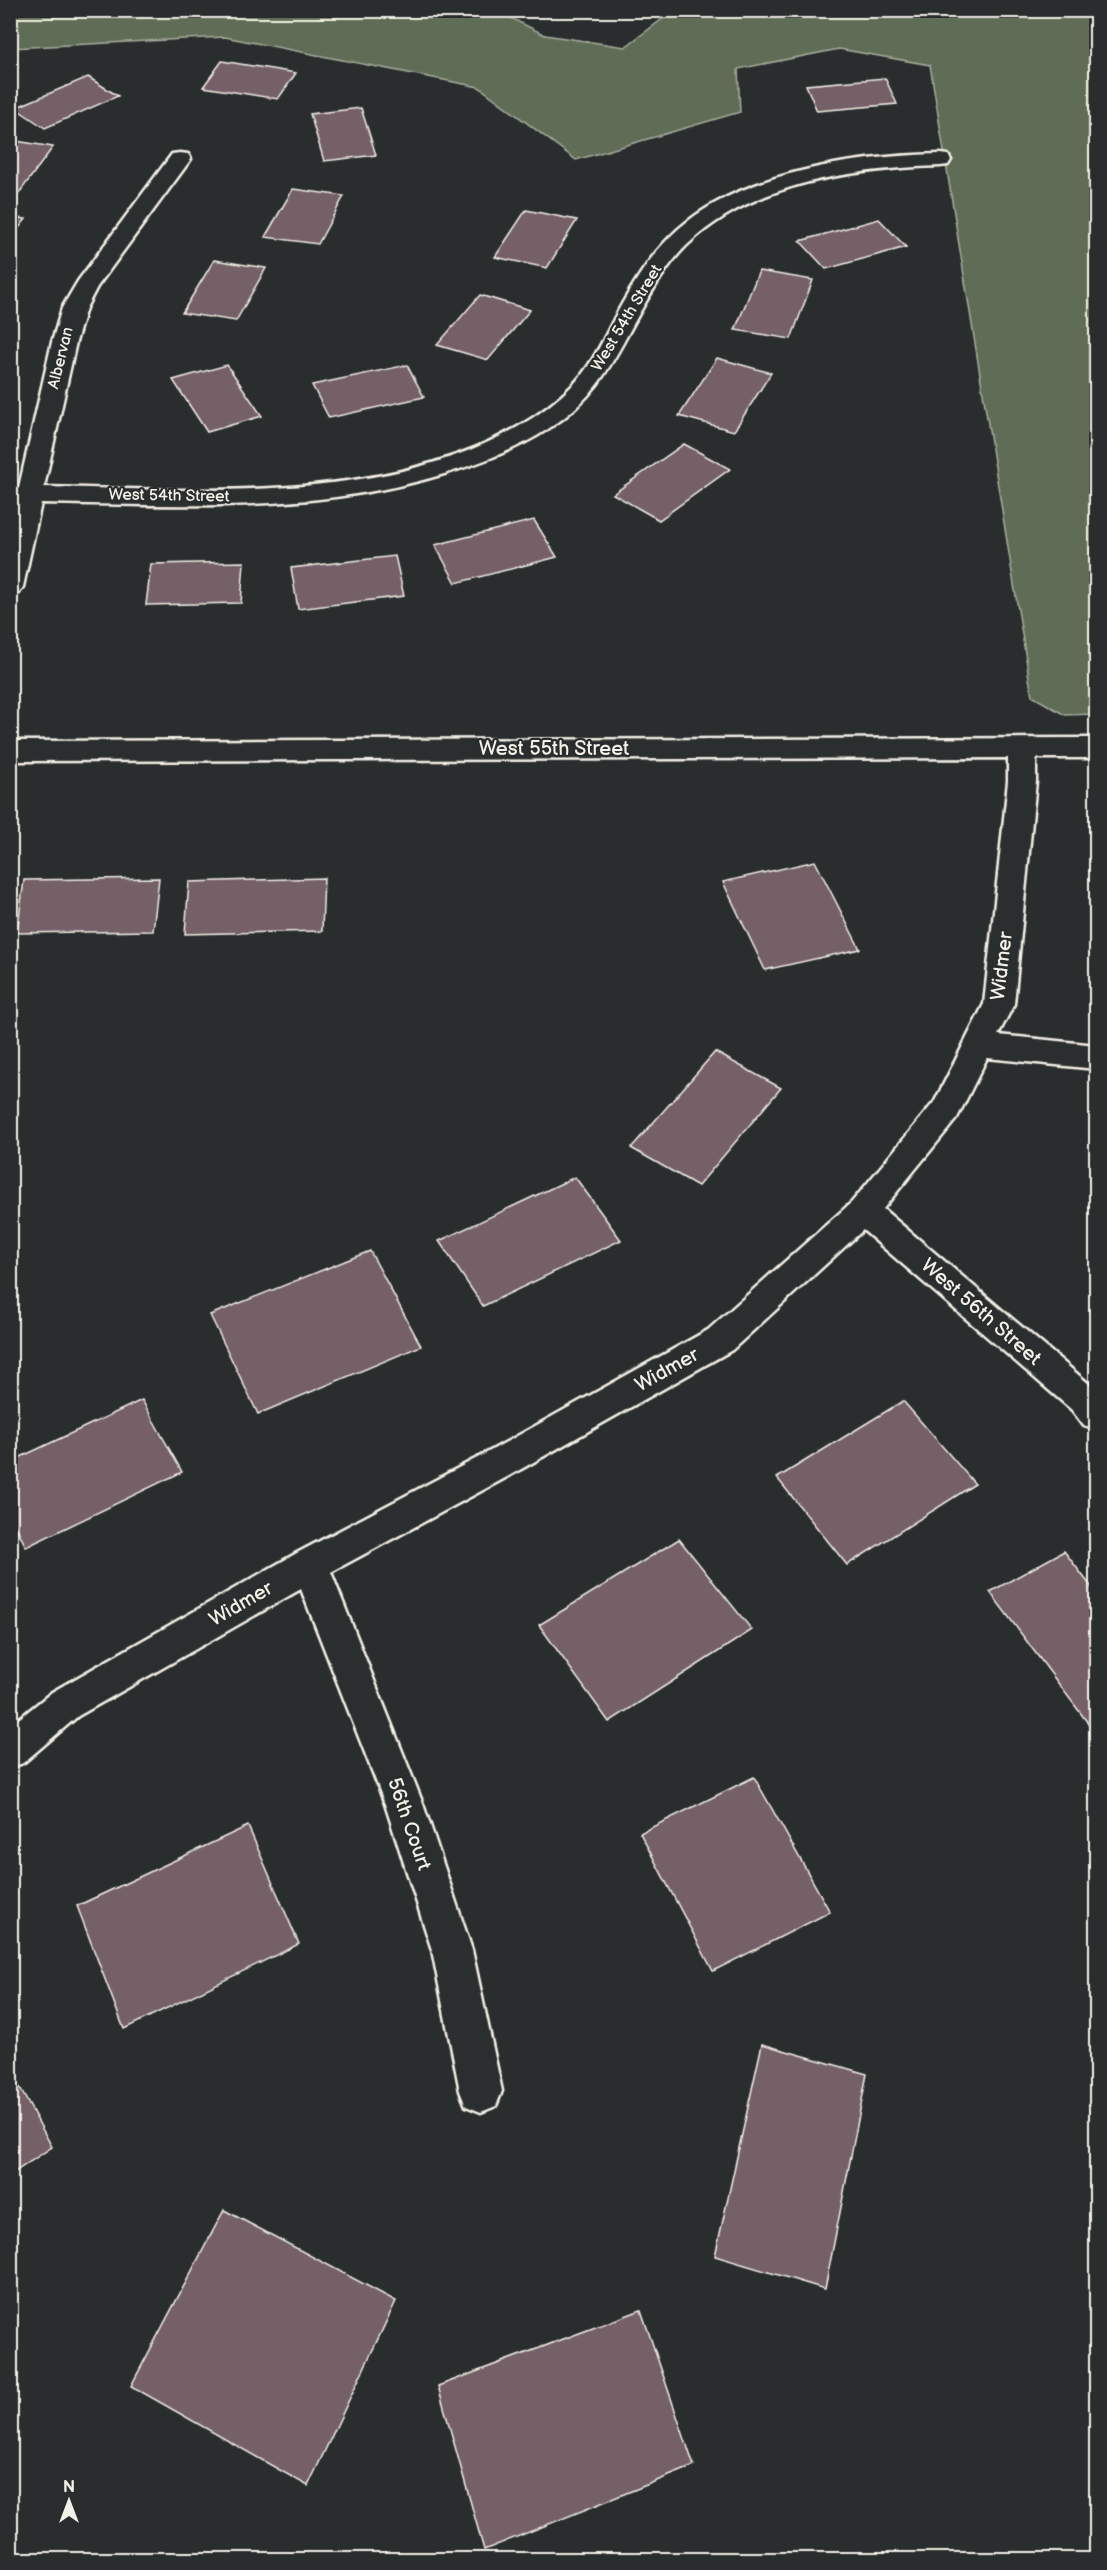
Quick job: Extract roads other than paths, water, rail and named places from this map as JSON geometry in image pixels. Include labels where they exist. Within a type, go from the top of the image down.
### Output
[{"type":"street","name":"Albervan","points":[[10,587],[64,342],[74,308],[86,286],[180,159]]},
{"type":"street","name":"West 54th Street","points":[[30,495],[262,497],[359,488],[425,474],[523,435],[563,408],[590,380],[609,352],[623,321],[662,260],[682,237],[710,216],[759,192],[838,168],[940,160]]},
{"type":"street","name":"Widmer","points":[[10,1750],[65,1704],[310,1565],[495,1466],[720,1340],[863,1211],[946,1109],[999,1004],[1022,781],[1022,748]]},
{"type":"street","name":"West 55th Street","points":[[10,750],[1096,748]]},
{"type":"street","points":[[978,1046],[1096,1056]]},
{"type":"street","name":"West 56th Street","points":[[863,1211],[1084,1400],[1096,1415]]},
{"type":"street","name":"56th Court","points":[[310,1565],[404,1804],[448,1939],[481,2091]]}]
